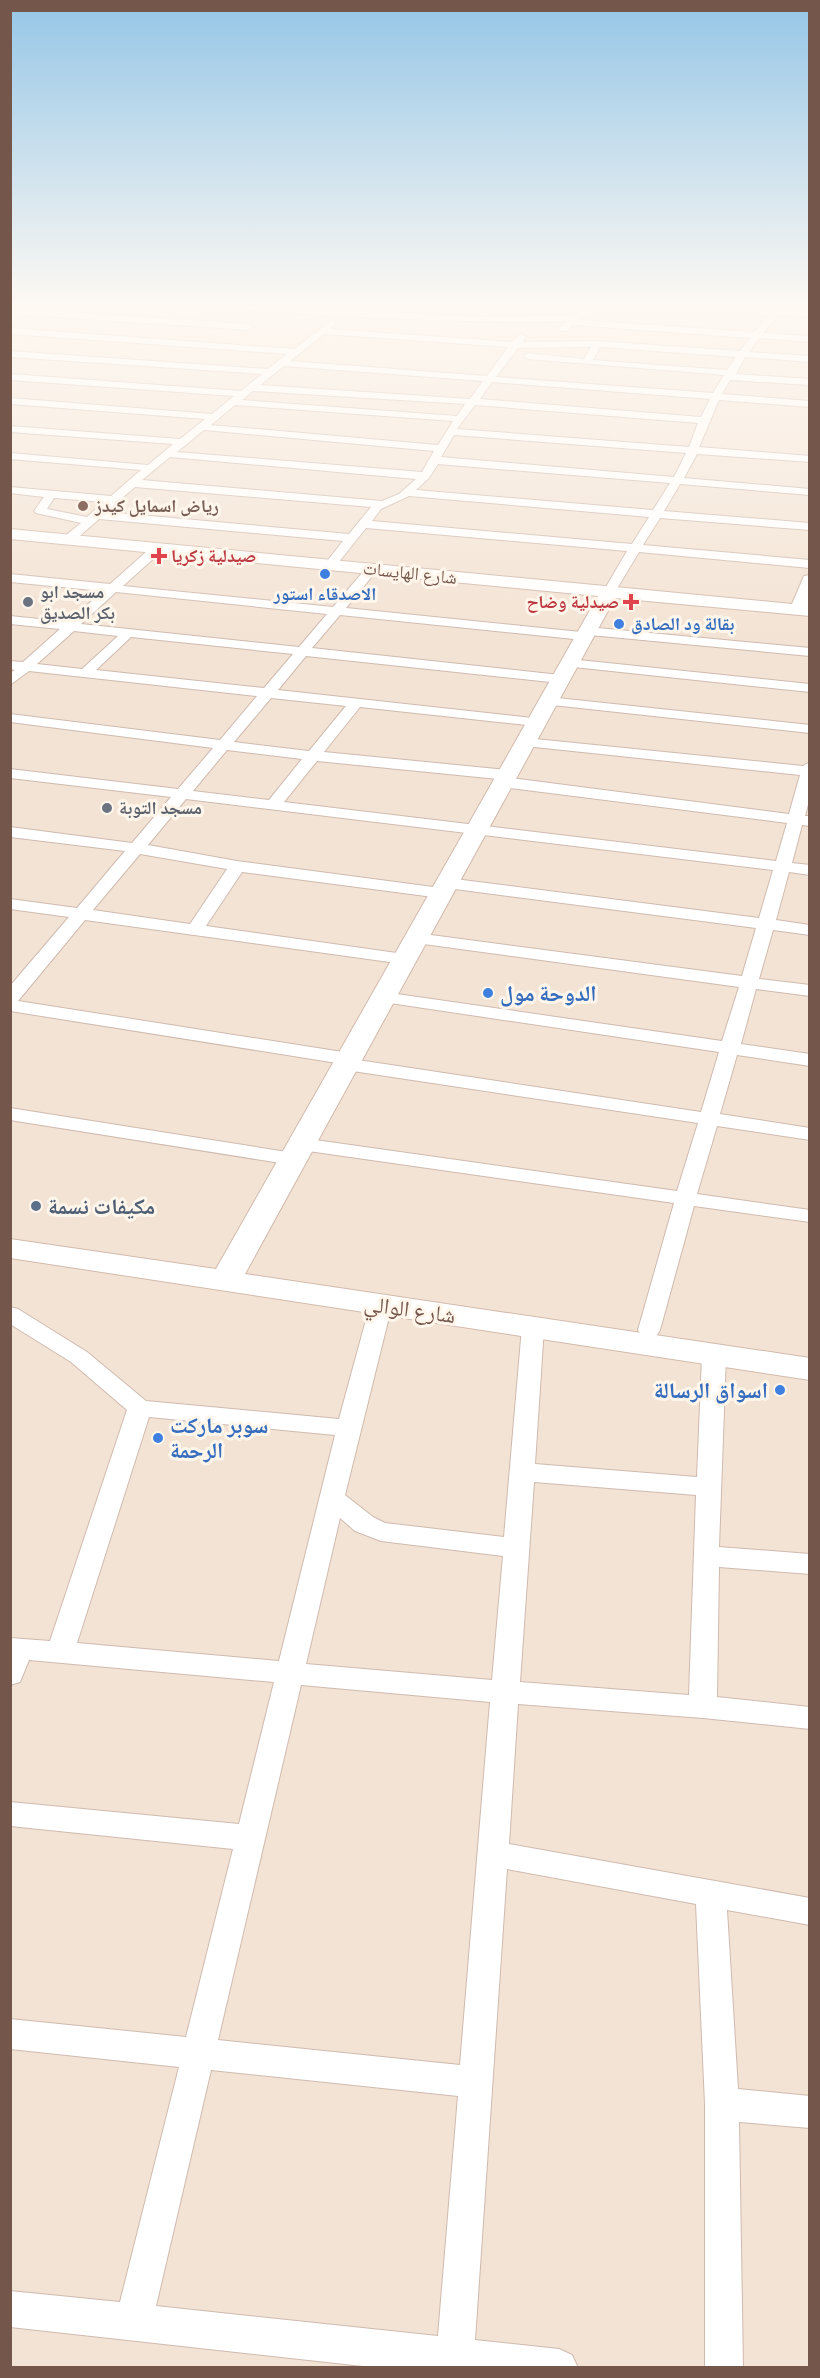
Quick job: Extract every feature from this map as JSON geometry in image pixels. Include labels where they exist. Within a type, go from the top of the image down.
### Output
[{"type":"street","points":[[10,442],[48,415]]},
{"type":"street","points":[[188,415],[214,417]]},
{"type":"street","points":[[69,540],[150,468],[217,415]]},
{"type":"street","points":[[390,415],[461,419]]},
{"type":"street","points":[[330,565],[372,512],[381,504],[408,493],[425,476],[451,432],[464,415]]},
{"type":"street","points":[[229,1274],[609,592],[677,481],[712,415]]},
{"type":"street","points":[[398,435],[416,417]]},
{"type":"street","points":[[201,427],[282,434],[398,435],[441,448]]},
{"type":"street","points":[[10,429],[183,442]]},
{"type":"street","points":[[451,432],[615,461],[677,481],[747,478],[810,492]]},
{"type":"street","points":[[43,458],[77,434]]},
{"type":"street","points":[[253,461],[282,434]]},
{"type":"street","points":[[434,460],[615,461],[693,452],[758,453],[810,459]]},
{"type":"street","points":[[747,478],[758,453]]},
{"type":"street","points":[[167,454],[425,476]]},
{"type":"street","points":[[10,456],[150,468]]},
{"type":"street","points":[[306,497],[334,468]]},
{"type":"street","points":[[134,483],[381,504]]},
{"type":"street","points":[[10,490],[116,500]]},
{"type":"street","points":[[408,493],[810,527]]},
{"type":"street","points":[[51,494],[40,511],[94,518],[353,538]]},
{"type":"street","points":[[462,523],[483,499]]},
{"type":"street","points":[[364,524],[462,523],[634,548],[810,564]]},
{"type":"street","name":"شارع الهايسات","points":[[10,534],[804,611]]},
{"type":"street","points":[[10,681],[158,548]]},
{"type":"street","points":[[10,998],[372,569]]},
{"type":"street","points":[[10,578],[336,611],[810,652]]},
{"type":"street","points":[[804,611],[810,580]]},
{"type":"street","points":[[10,620],[302,652],[810,688]]},
{"type":"street","points":[[85,673],[128,633]]},
{"type":"street","points":[[10,665],[356,703],[531,732],[809,769],[802,820],[781,867],[730,1049],[684,1198],[649,1330]]},
{"type":"street","points":[[548,701],[810,729]]},
{"type":"street","points":[[273,805],[356,703]]},
{"type":"street","points":[[10,718],[505,779],[802,820]]},
{"type":"street","points":[[10,773],[810,870]]},
{"type":"street","points":[[10,832],[136,848],[237,866],[810,930]]},
{"type":"street","points":[[195,929],[237,866]]},
{"type":"street","points":[[10,904],[195,929],[749,983],[810,991]]},
{"type":"street","points":[[383,997],[810,1060]]},
{"type":"street","points":[[10,1005],[347,1062],[810,1134]]},
{"type":"street","points":[[10,1114],[297,1152],[684,1198],[810,1216]]},
{"type":"street","name":"شارع الوالي","points":[[10,1234],[229,1274],[381,1305],[810,1369]]},
{"type":"street","name":"شارع الوالي","points":[[10,1248],[229,1274],[810,1353]]},
{"type":"street","points":[[134,2321],[349,1428],[381,1305]]},
{"type":"street","points":[[10,1314],[79,1357],[140,1408],[349,1428]]},
{"type":"street","points":[[455,2361],[533,1327]]},
{"type":"street","points":[[704,1707],[706,1556],[714,1356]]},
{"type":"street","points":[[60,1652],[140,1408]]},
{"type":"street","points":[[522,1472],[708,1487]]},
{"type":"street","points":[[333,1499],[364,1524],[381,1532],[516,1548]]},
{"type":"street","points":[[706,1556],[810,1564]]},
{"type":"street","points":[[13,1656],[60,1652],[505,1692],[704,1707],[810,1719]]},
{"type":"street","points":[[10,1814],[252,1838]]},
{"type":"street","points":[[493,1854],[810,1912]]},
{"type":"street","points":[[711,1893],[722,2104],[724,2367]]},
{"type":"street","points":[[10,2034],[476,2082]]},
{"type":"street","points":[[722,2104],[810,2112]]},
{"type":"street","points":[[10,2309],[134,2321],[455,2361],[559,2367]]},
{"type":"shaded area","points":[[11,415],[809,415],[809,2367],[11,2368]]},
{"type":"place","name":"رياض اسمايل كيدز","points":[[83,506]]},
{"type":"place","name":"صيدلية زكريا","points":[[159,556]]},
{"type":"place","name":"الاصدقاء استور","points":[[325,574]]},
{"type":"place","name":"مسجد ابو بكر الصديق","points":[[28,602]]},
{"type":"place","name":"صيدلية وضاح","points":[[631,602]]},
{"type":"place","name":"بقالة ود الصادق","points":[[619,624]]},
{"type":"place","name":"مسجد التوبة","points":[[107,808]]},
{"type":"place","name":"الدوحة مول","points":[[488,993]]},
{"type":"place","name":"مكيفات نسمة","points":[[36,1206]]},
{"type":"place","name":"اسواق الرسالة","points":[[780,1390]]},
{"type":"place","name":"سوبر ماركت الرحمة","points":[[158,1438]]}]
